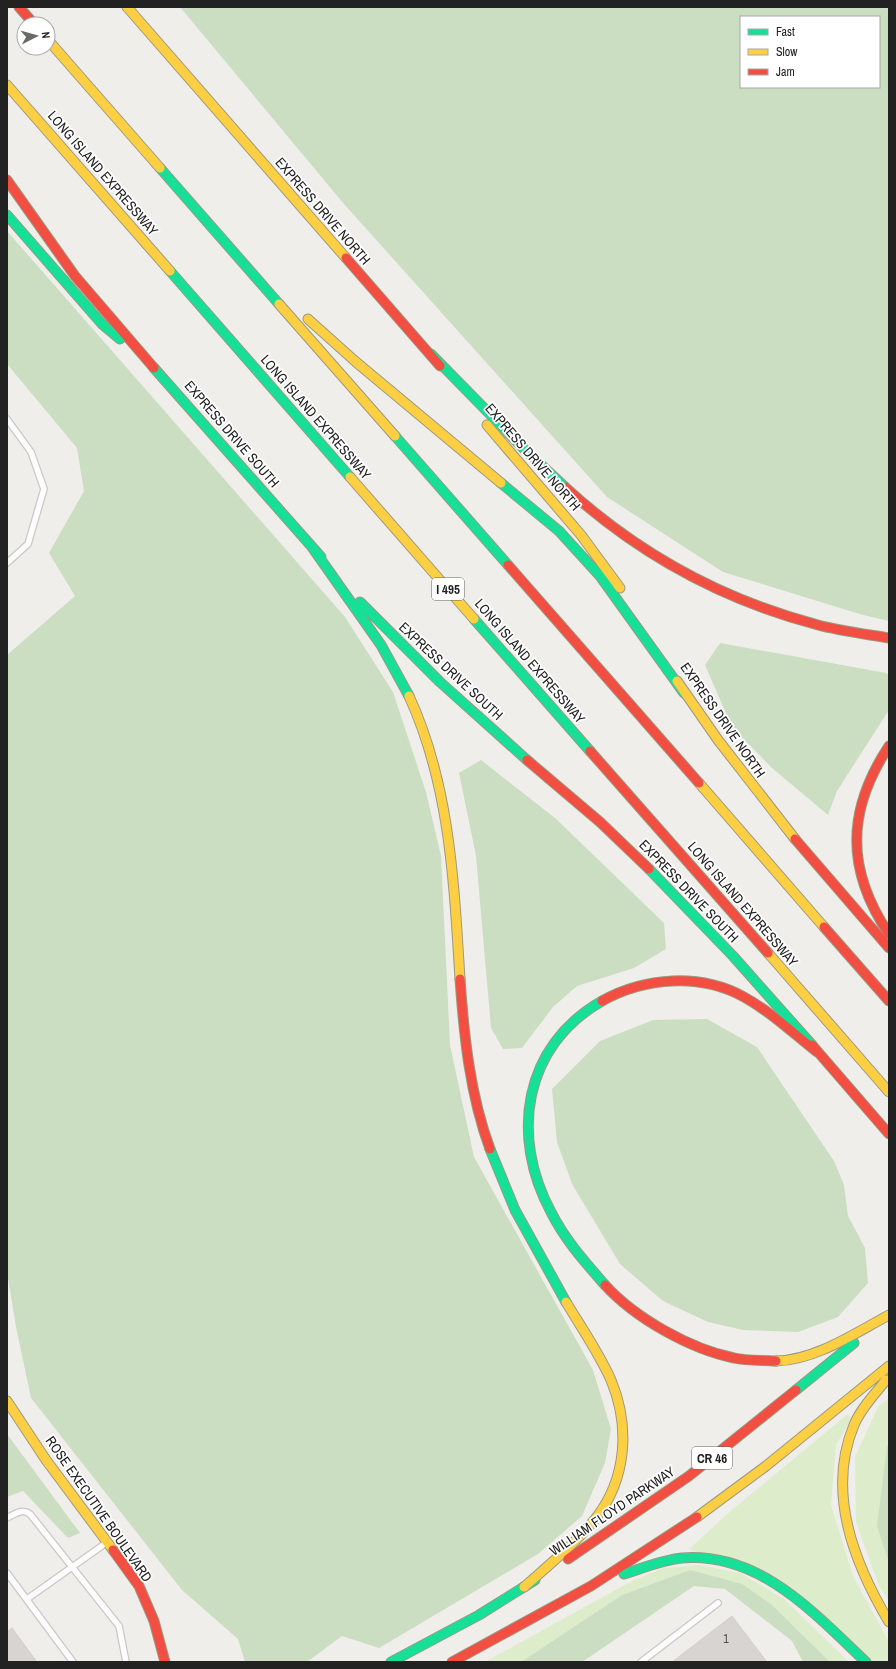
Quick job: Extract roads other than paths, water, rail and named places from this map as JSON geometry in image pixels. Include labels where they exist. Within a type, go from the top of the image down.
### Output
[{"type":"main road","points":[[19,7],[27,16]]},
{"type":"main road","name":"EXPRESS DRIVE NORTH","points":[[127,7],[431,354],[468,402],[604,563],[644,625],[684,692],[778,820],[889,948]]},
{"type":"main road","points":[[56,49],[889,1001]]},
{"type":"main road","name":"LONG ISLAND EXPRESSWAY","points":[[7,85],[889,1092]]},
{"type":"main road","points":[[7,180],[44,235],[75,276],[154,368]]},
{"type":"main road","name":"EXPRESS DRIVE SOUTH","points":[[7,215],[102,324],[154,368],[375,618],[431,674],[489,727],[603,825],[667,887],[751,976],[889,1134]]},
{"type":"main road","points":[[241,260],[356,362],[559,531],[600,576],[684,692]]},
{"type":"main road","points":[[431,354],[571,493],[605,521],[644,549],[715,588],[759,606],[817,625],[889,638]]},
{"type":"main road","points":[[312,547],[392,663],[410,700],[427,744],[439,787],[447,830],[466,1041],[473,1088],[484,1131],[498,1174],[510,1202],[611,1378],[620,1407],[623,1436],[620,1465],[617,1478],[604,1506],[574,1541],[524,1587]]},
{"type":"main road","points":[[889,746],[867,782],[858,814],[856,830],[858,864],[862,880],[875,912],[889,934]]},
{"type":"main road","points":[[817,1052],[751,1001],[718,986],[700,982],[665,980],[633,986],[615,992],[584,1011],[570,1024],[556,1039],[537,1074],[528,1108],[528,1137],[531,1160],[542,1192],[560,1230],[597,1278],[642,1316],[695,1345],[733,1358],[766,1361],[792,1359],[820,1350],[889,1315]]},
{"type":"main road","name":"WILLIAM FLOYD PARKWAY","points":[[390,1662],[478,1615],[612,1531],[689,1476],[889,1315]]},
{"type":"main road","name":"CR 46","points":[[452,1662],[506,1635],[595,1583],[642,1554],[725,1498],[889,1366]]},
{"type":"main road","points":[[889,1377],[870,1400],[854,1426],[845,1455],[842,1472],[844,1509],[853,1549],[868,1587],[889,1622]]},
{"type":"main road","name":"ROSE EXECUTIVE BOULEVARD","points":[[7,1401],[46,1460],[139,1586],[154,1621],[165,1662]]},
{"type":"main road","points":[[595,1583],[654,1564],[682,1558],[709,1558],[736,1563],[762,1574],[788,1591],[866,1662]]},
{"type":"lane","points":[[7,419],[31,452],[44,489],[28,544],[7,563]]},
{"type":"lane","points":[[7,1518],[25,1510],[73,1566],[119,1626],[126,1662]]},
{"type":"lane","points":[[27,1599],[107,1542]]},
{"type":"lane","points":[[7,1573],[73,1662]]},
{"type":"lane","points":[[641,1662],[718,1603]]}]
